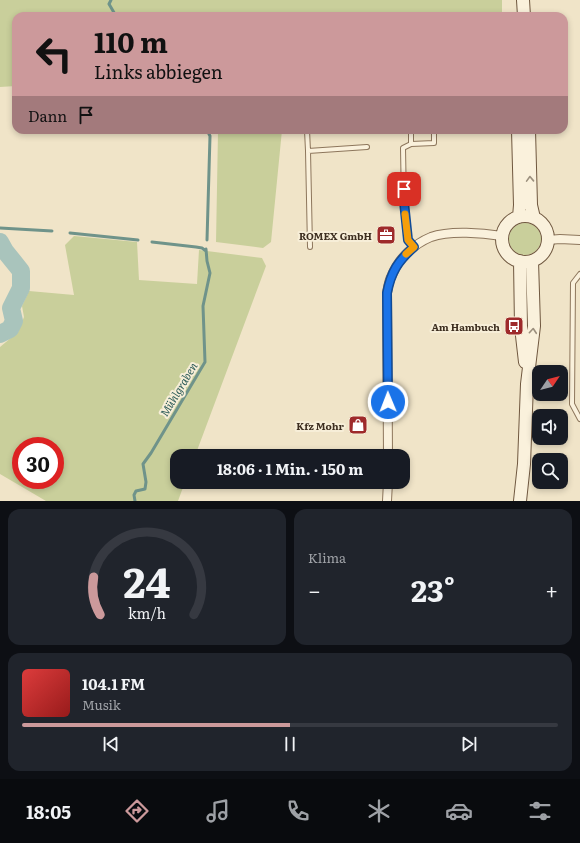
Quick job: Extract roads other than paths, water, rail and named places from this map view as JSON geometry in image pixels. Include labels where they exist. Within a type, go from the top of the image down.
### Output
[{"type":"main road","points":[[521,12],[522,0]]},
{"type":"main road","points":[[522,0],[524,12]]},
{"type":"main road","points":[[518,134],[519,217]]},
{"type":"main road","points":[[529,134],[531,205],[534,218]]},
{"type":"main road","points":[[526,216],[534,218],[540,221],[547,233],[548,240],[546,247],[538,258],[526,261],[514,259],[508,255],[502,243],[504,229],[513,219],[526,216]]},
{"type":"main road","points":[[520,501],[524,464],[528,384],[521,327],[526,261]]},
{"type":"street","points":[[388,449],[387,293],[392,274],[402,258],[414,247],[432,237],[460,233],[491,234],[502,236]]},
{"type":"street","points":[[548,240],[580,240]]},
{"type":"street","points":[[387,501],[388,489]]},
{"type":"lane","points":[[307,134],[310,247]]},
{"type":"lane","points":[[411,134],[412,144]]},
{"type":"lane","points":[[414,247],[408,240],[404,202],[403,148],[412,144],[434,143],[434,134]]},
{"type":"lane","points":[[308,151],[367,147]]},
{"type":"lane","points":[[580,274],[573,283],[572,404],[580,419]]},
{"type":"waterway","name":"Mühlgraben","points":[[111,0],[109,4],[114,12]]},
{"type":"waterway","name":"Mühlgraben","points":[[207,240],[209,134]]},
{"type":"waterway","points":[[0,228],[52,231]]},
{"type":"waterway","points":[[70,233],[138,240]]},
{"type":"waterway","points":[[0,242],[5,251],[21,271],[21,288],[11,308],[14,321],[10,329],[0,334]]},
{"type":"waterway","points":[[152,242],[196,247],[202,248],[206,251]]},
{"type":"waterway","name":"Mühlgraben","points":[[135,501],[134,495],[136,491],[145,489],[146,482],[143,464],[205,362],[203,306],[210,273],[206,249]]},
{"type":"place","name":"ROMEX GmbH","points":[[386,235]]},
{"type":"place","name":"Am Hambuch","points":[[514,326]]},
{"type":"place","name":"Kfz Mohr","points":[[358,425]]}]
